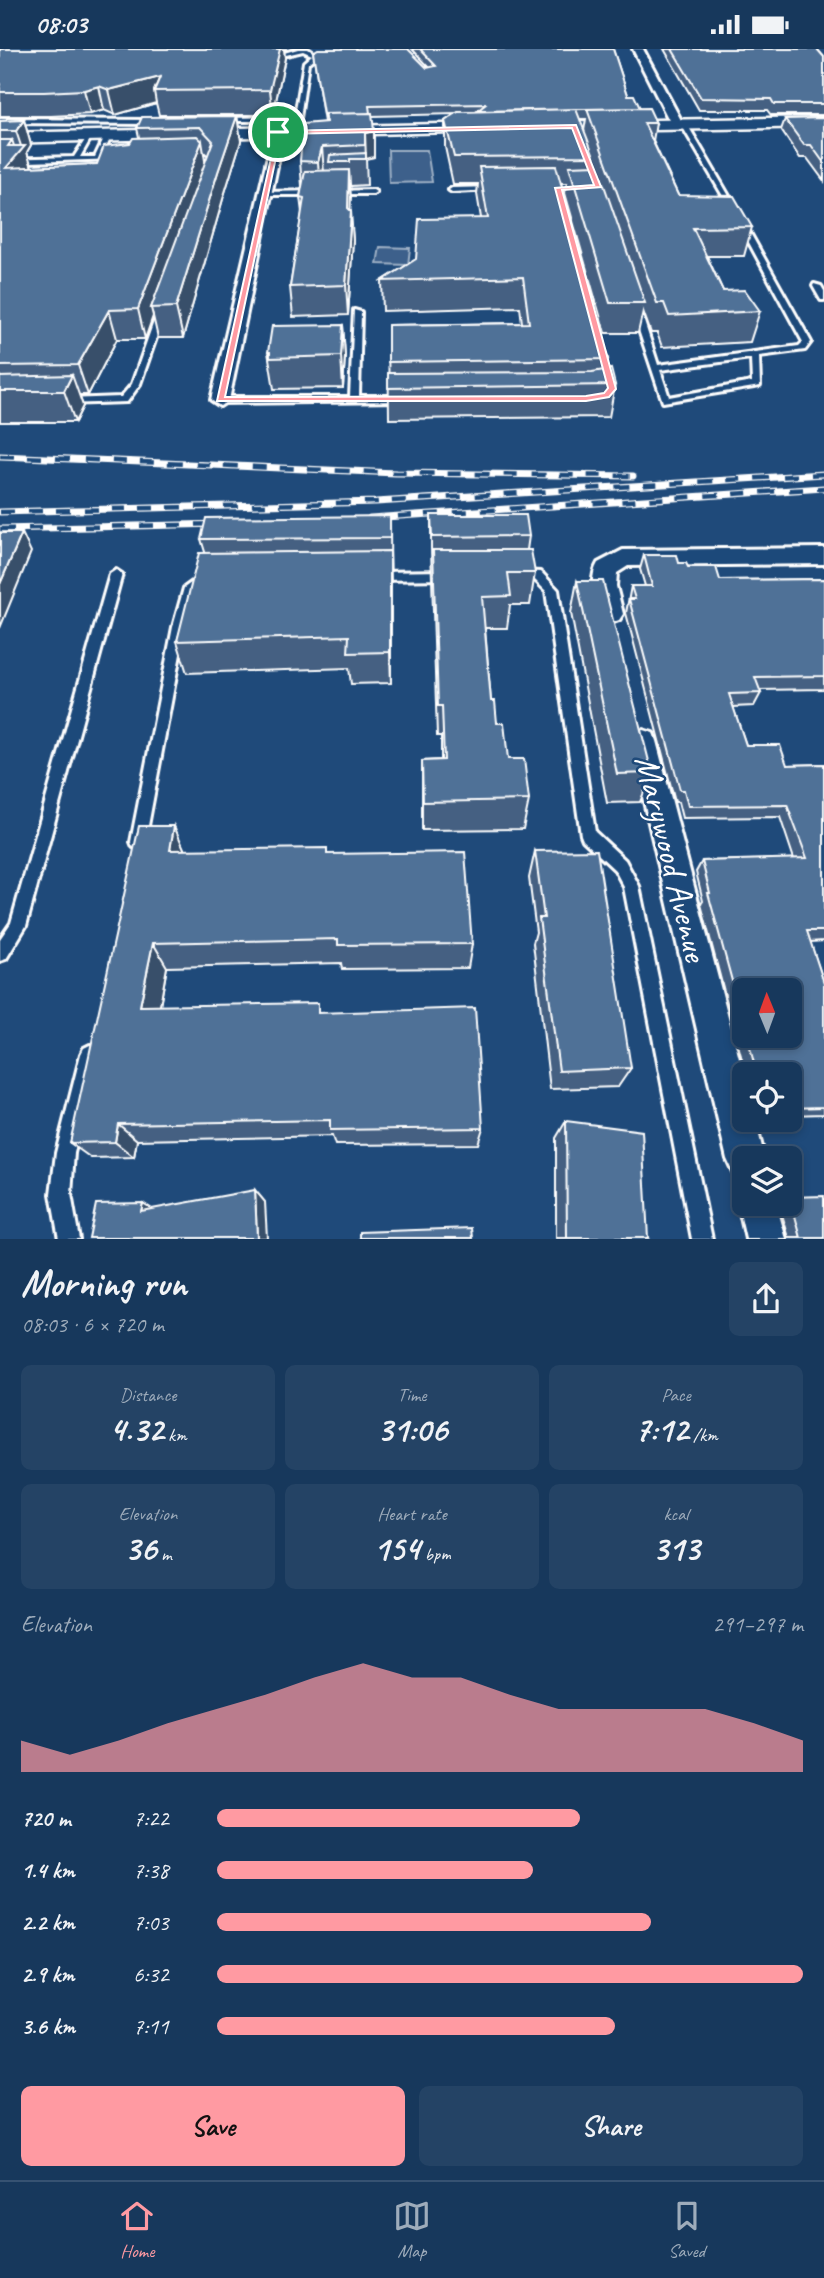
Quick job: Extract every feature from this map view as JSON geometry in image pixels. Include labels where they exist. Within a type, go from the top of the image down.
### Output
[{"type":"main road","points":[[0,138],[278,132],[297,125],[576,130],[681,124],[824,122]]},
{"type":"street","points":[[638,49],[681,124]]},
{"type":"street","points":[[220,400],[278,132]]},
{"type":"street","points":[[617,640],[604,586],[606,569],[623,558],[824,556]]},
{"type":"street","name":"Marywood Avenue","points":[[634,708],[743,1146]]},
{"type":"street","points":[[761,1216],[766,1238]]},
{"type":"lane","points":[[262,60],[304,49],[313,54],[322,51]]},
{"type":"lane","points":[[210,120],[297,125],[306,62],[314,58],[313,54]]},
{"type":"lane","points":[[0,121],[158,121]]},
{"type":"lane","points":[[655,368],[802,348],[807,342],[681,124]]},
{"type":"lane","points":[[76,159],[89,136]]},
{"type":"lane","points":[[102,161],[108,136]]},
{"type":"lane","points":[[0,160],[102,161],[131,158]]},
{"type":"lane","points":[[58,168],[66,159]]},
{"type":"lane","points":[[452,190],[505,189]]},
{"type":"lane","points":[[264,194],[373,192]]},
{"type":"lane","points":[[817,286],[824,298]]},
{"type":"lane","points":[[633,300],[666,400],[757,384],[755,354]]},
{"type":"lane","points":[[63,402],[124,400],[136,384],[165,302]]},
{"type":"lane","points":[[354,399],[358,313]]},
{"type":"lane","points":[[220,400],[410,399]]},
{"type":"lane","points":[[0,953],[18,926],[116,573]]},
{"type":"lane","points":[[367,576],[463,575]]},
{"type":"lane","points":[[500,575],[537,575],[552,590],[587,835],[620,865],[631,886],[702,1238]]},
{"type":"lane","points":[[136,851],[186,601],[190,588],[202,578],[216,578]]},
{"type":"lane","points":[[69,1238],[61,1194],[65,1153],[95,1035]]},
{"type":"shaded area","points":[[388,150],[427,150],[432,182],[389,183]]},
{"type":"shaded area","points":[[380,247],[410,248],[408,265],[377,264]]},
{"type":"building","points":[[0,49],[280,49],[270,90],[154,91],[160,77],[109,90],[99,86],[84,90],[0,92]]},
{"type":"building","points":[[318,49],[408,49],[427,68],[436,66],[420,49],[613,49],[628,95],[634,95],[640,108],[477,111],[486,104],[369,106],[370,113],[323,114],[313,52]]},
{"type":"building","points":[[672,49],[817,49],[824,57],[824,104],[774,104],[771,99],[701,98]]},
{"type":"building","points":[[649,108],[656,123],[644,123],[678,195],[734,196],[752,227],[693,228],[723,291],[745,290],[760,311],[669,316],[664,303],[657,303],[587,109]]},
{"type":"building","points":[[576,109],[594,156],[454,157],[445,121],[458,112]]},
{"type":"building","points":[[372,113],[374,131],[365,133],[365,145],[322,147],[318,162],[300,161],[303,124],[326,122],[324,114]]},
{"type":"building","points":[[237,116],[176,307],[151,308],[213,141],[200,127],[137,128],[142,117]]},
{"type":"building","points":[[824,118],[824,163],[811,145],[804,145],[785,119]]},
{"type":"building","points":[[24,120],[16,131],[0,131],[0,121]]},
{"type":"building","points":[[197,136],[202,141],[138,309],[109,310],[78,365],[0,366],[0,140],[12,140],[8,146],[25,146],[6,168],[97,164],[104,146],[130,143],[133,138]]},
{"type":"building","points":[[366,153],[366,159],[329,162],[330,155]]},
{"type":"building","points":[[597,165],[645,303],[610,303],[569,166]]},
{"type":"building","points":[[556,166],[608,359],[388,362],[388,325],[529,323],[523,277],[382,281],[416,259],[419,219],[488,218],[479,167]]},
{"type":"building","points":[[349,170],[348,208],[351,211],[346,285],[290,287],[304,198],[300,197],[305,171]]},
{"type":"building","points":[[343,325],[341,356],[270,358],[268,352],[272,326]]},
{"type":"building","points":[[611,369],[615,385],[388,388],[388,373],[592,372]]},
{"type":"building","points":[[72,375],[64,391],[0,391],[0,377]]},
{"type":"building","points":[[431,515],[526,515],[529,536],[432,537]]},
{"type":"building","points":[[390,516],[390,538],[201,539],[206,518]]},
{"type":"building","points":[[0,533],[22,533],[0,584]]},
{"type":"building","points":[[433,550],[531,550],[535,573],[508,573],[511,596],[482,597],[491,701],[495,701],[497,723],[504,723],[508,759],[524,759],[529,800],[423,802],[422,761],[444,760],[442,706],[438,706]]},
{"type":"building","points":[[390,551],[390,652],[348,653],[349,636],[177,641],[199,553]]},
{"type":"building","points":[[644,555],[677,555],[679,563],[686,563],[688,567],[716,567],[720,580],[824,579],[824,676],[755,677],[761,693],[729,694],[746,745],[780,745],[787,765],[824,764],[824,931],[807,931],[824,983],[824,1107],[802,1108],[802,1062],[754,1062],[750,1048],[802,1048],[802,978],[732,978],[732,981],[702,861],[807,858],[787,805],[688,806],[684,790],[680,790],[629,599],[635,599],[631,586],[652,586]]},
{"type":"building","points":[[577,581],[603,581],[652,773],[617,774]]},
{"type":"building","points":[[139,826],[174,826],[170,850],[327,848],[327,854],[465,852],[472,944],[338,945],[338,939],[153,943],[140,1006],[318,1003],[318,1013],[475,1008],[483,1128],[330,1130],[330,1120],[118,1124],[115,1142],[70,1143]]},
{"type":"building","points":[[597,850],[631,1068],[559,1071],[539,918],[544,918],[535,851]]},
{"type":"building","points":[[566,1121],[642,1131],[648,1238],[567,1238]]},
{"type":"building","points":[[255,1190],[257,1238],[89,1238],[96,1204],[143,1203],[141,1211]]},
{"type":"building","points":[[824,1196],[824,1238],[801,1238],[795,1216],[802,1216],[802,1197]]},
{"type":"building","points":[[472,1228],[473,1238],[360,1238],[360,1232]]},
{"type":"railway","points":[[0,456],[396,473],[633,476]]},
{"type":"railway","points":[[0,512],[376,502],[824,474]]},
{"type":"railway","points":[[370,518],[824,488]]},
{"type":"railway","points":[[0,529],[223,524]]},
{"type":"route","points":[[575,126],[598,187],[558,188],[612,389],[606,395],[586,398],[220,400],[278,132],[575,126]]}]
